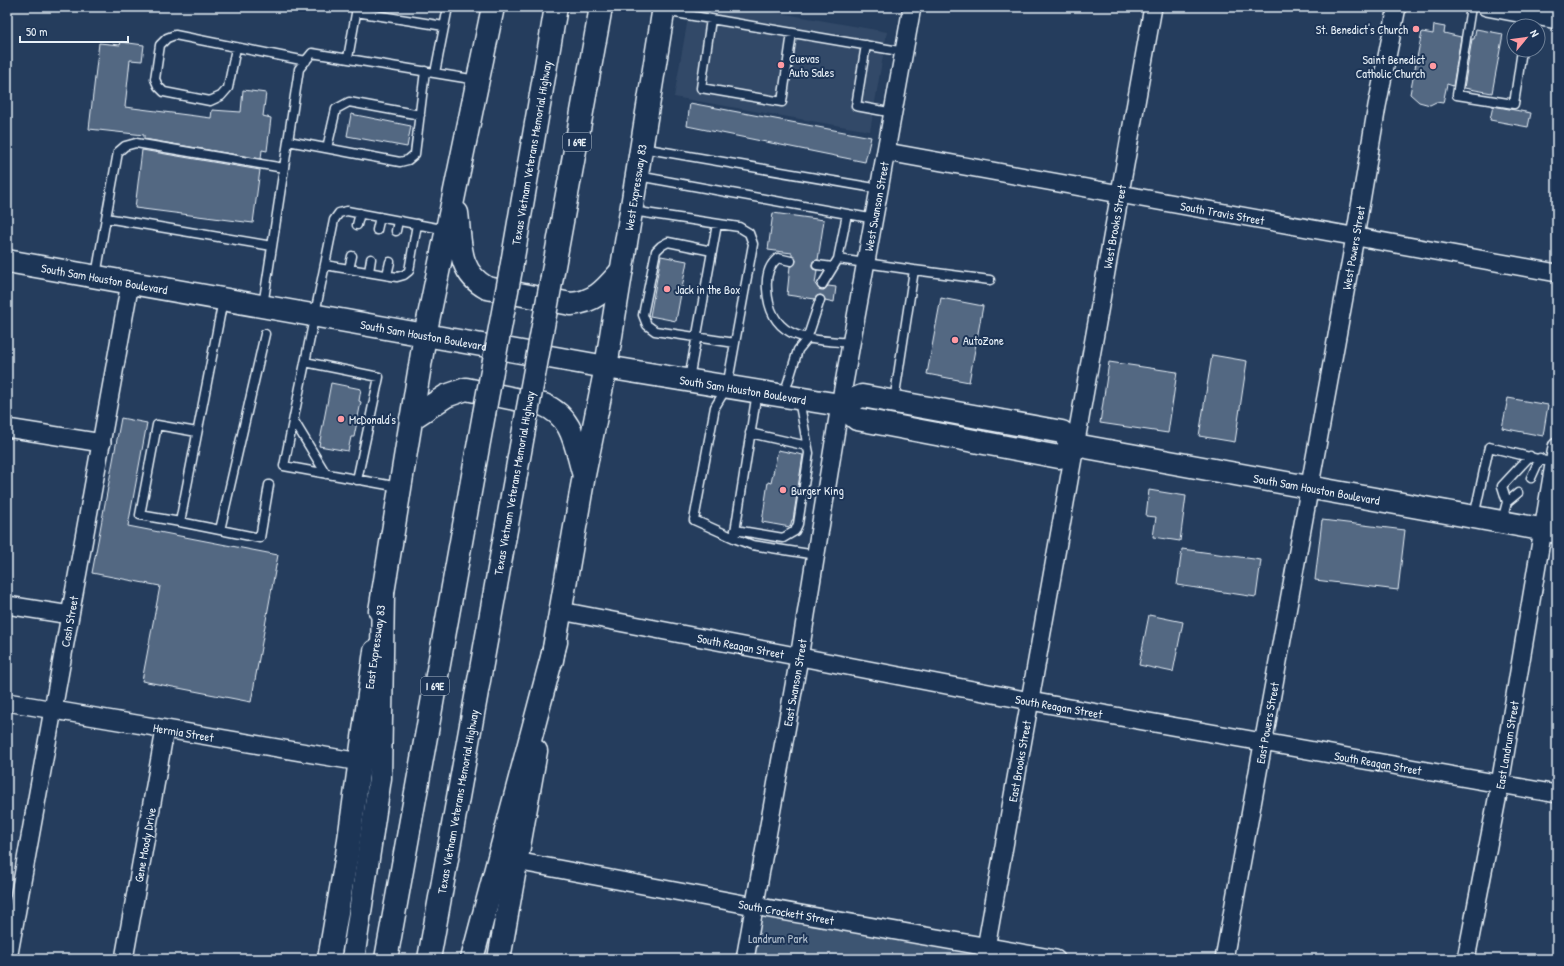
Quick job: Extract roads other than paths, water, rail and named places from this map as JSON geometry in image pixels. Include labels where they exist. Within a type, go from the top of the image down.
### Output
[{"type":"main road","points":[[425,335],[493,7]]},
{"type":"main road","name":"Texas Vietnam Veterans Memorial Highway","points":[[386,959],[511,269],[556,7]]},
{"type":"main road","name":"Texas Vietnam Veterans Memorial Highway","points":[[429,959],[601,7]]},
{"type":"main road","name":"West Expressway 83","points":[[606,368],[663,9]]},
{"type":"main road","points":[[455,191],[462,256],[465,267],[476,282],[487,288],[571,304],[584,302],[602,293],[622,269]]},
{"type":"main road","name":"South Sam Houston Boulevard","points":[[7,261],[606,368],[840,405]]},
{"type":"main road","name":"East Expressway 83","points":[[329,959],[347,854],[383,592],[425,335]]},
{"type":"main road","points":[[499,959],[556,642],[584,475],[606,368]]},
{"type":"main road","points":[[411,419],[446,396],[466,389],[544,405],[555,410],[568,426],[584,475]]},
{"type":"main road","points":[[862,396],[1062,432],[1075,445],[1058,458],[857,419],[840,405],[862,396]]},
{"type":"main road","name":"South Sam Houston Boulevard","points":[[1075,445],[1474,517],[1504,512],[1550,531]]},
{"type":"main road","points":[[353,959],[380,778],[383,592]]},
{"type":"main road","points":[[472,959],[556,642]]},
{"type":"street","name":"West Swanson Street","points":[[840,405],[875,219],[912,7]]},
{"type":"street","name":"West Brooks Street","points":[[1075,445],[1154,7]]},
{"type":"street","name":"West Powers Street","points":[[1310,488],[1377,106],[1397,7]]},
{"type":"street","points":[[1486,7],[1521,18]]},
{"type":"street","points":[[1546,20],[1557,20]]},
{"type":"street","name":"South Travis Street","points":[[887,152],[1121,193],[1557,273]]},
{"type":"street","name":"Cash Street","points":[[8,959],[130,283]]},
{"type":"street","name":"East Swanson Street","points":[[744,959],[799,658],[840,405]]},
{"type":"street","points":[[7,428],[102,443]]},
{"type":"street","name":"East Brooks Street","points":[[986,953],[1075,445]]},
{"type":"street","name":"East Landrum Street","points":[[1466,959],[1550,531],[1550,456]]},
{"type":"street","name":"East Powers Street","points":[[1224,959],[1310,488]]},
{"type":"street","points":[[7,605],[70,615]]},
{"type":"street","name":"South Reagan Street","points":[[561,611],[799,658],[1030,701],[1557,794]]},
{"type":"street","name":"Hermia Street","points":[[7,702],[360,762]]},
{"type":"street","name":"Gene Moody Drive","points":[[124,959],[165,730]]},
{"type":"street","name":"South Crockett Street","points":[[516,861],[754,906],[986,953],[1056,959]]},
{"type":"lane","points":[[435,73],[448,7]]},
{"type":"lane","points":[[1471,7],[1457,95],[1514,104],[1521,58]]},
{"type":"lane","points":[[348,58],[357,9],[444,26]]},
{"type":"lane","points":[[663,9],[711,19],[904,52]]},
{"type":"lane","points":[[711,19],[701,88],[782,102],[792,33]]},
{"type":"lane","points":[[236,48],[228,88],[221,96],[210,101],[164,92],[158,86],[155,79],[160,45],[167,38],[175,35],[306,61]]},
{"type":"lane","points":[[866,46],[856,106],[894,113]]},
{"type":"lane","points":[[263,306],[299,69],[312,52],[478,80]]},
{"type":"lane","points":[[288,141],[400,162],[408,160],[415,154],[424,71]]},
{"type":"lane","points":[[327,148],[336,109],[349,102],[420,115]]},
{"type":"lane","points":[[96,276],[118,152],[126,146],[136,144],[284,168]]},
{"type":"lane","points":[[641,148],[880,189]]},
{"type":"lane","points":[[637,176],[875,219]]},
{"type":"lane","points":[[400,488],[284,466],[334,220],[339,213],[347,211],[447,230]]},
{"type":"lane","points":[[631,211],[739,227],[749,233],[753,244],[727,387],[715,407],[694,520],[735,534],[752,545],[816,555]]},
{"type":"lane","points":[[357,225],[360,213]]},
{"type":"lane","points":[[822,285],[838,260],[847,214]]},
{"type":"lane","points":[[377,230],[380,217]]},
{"type":"lane","points":[[106,218],[272,246]]},
{"type":"lane","points":[[396,231],[398,220]]},
{"type":"lane","points":[[325,266],[397,277],[410,271],[417,224]]},
{"type":"lane","points":[[688,381],[717,224]]},
{"type":"lane","points":[[712,251],[668,242],[661,246],[656,251],[643,314],[647,325],[654,331],[696,336],[735,343]]},
{"type":"lane","points":[[349,269],[352,256]]},
{"type":"lane","points":[[791,261],[778,258],[772,262],[767,287],[769,305],[781,327],[807,339],[852,343]]},
{"type":"lane","points":[[369,272],[371,259]]},
{"type":"lane","points":[[838,260],[990,280]]},
{"type":"lane","points":[[387,275],[390,262]]},
{"type":"lane","points":[[817,265],[833,267]]},
{"type":"lane","points":[[894,402],[914,270]]},
{"type":"lane","points":[[180,522],[223,299]]},
{"type":"lane","points":[[735,534],[783,538],[795,531],[798,524],[809,453],[791,397],[798,350],[807,339],[820,300]]},
{"type":"lane","points":[[220,530],[265,334]]},
{"type":"lane","points":[[305,362],[379,377],[357,480]]},
{"type":"lane","points":[[735,534],[757,392]]},
{"type":"lane","points":[[294,420],[326,474]]},
{"type":"lane","points":[[197,432],[157,426],[140,514],[260,538],[269,485]]},
{"type":"lane","points":[[750,434],[803,445],[808,448]]},
{"type":"lane","points":[[1474,517],[1489,446],[1530,456],[1550,456]]},
{"type":"lane","points":[[1504,512],[1502,486],[1530,456]]},
{"type":"lane","points":[[1531,478],[1550,456]]},
{"type":"lane","points":[[1504,512],[1518,493]]},
{"type":"place","name":"St. Benedict's Church","points":[[1416,29]]},
{"type":"place","name":"Cuevas Auto Sales","points":[[781,65]]},
{"type":"place","name":"Saint Benedict Catholic Church","points":[[1433,66]]},
{"type":"place","name":"Jack in the Box","points":[[667,289]]},
{"type":"place","name":"AutoZone","points":[[955,340]]},
{"type":"place","name":"McDonald's","points":[[341,419]]},
{"type":"place","name":"Burger King","points":[[783,490]]},
{"type":"park label","name":"Landrum Park","points":[[778,938]]}]
